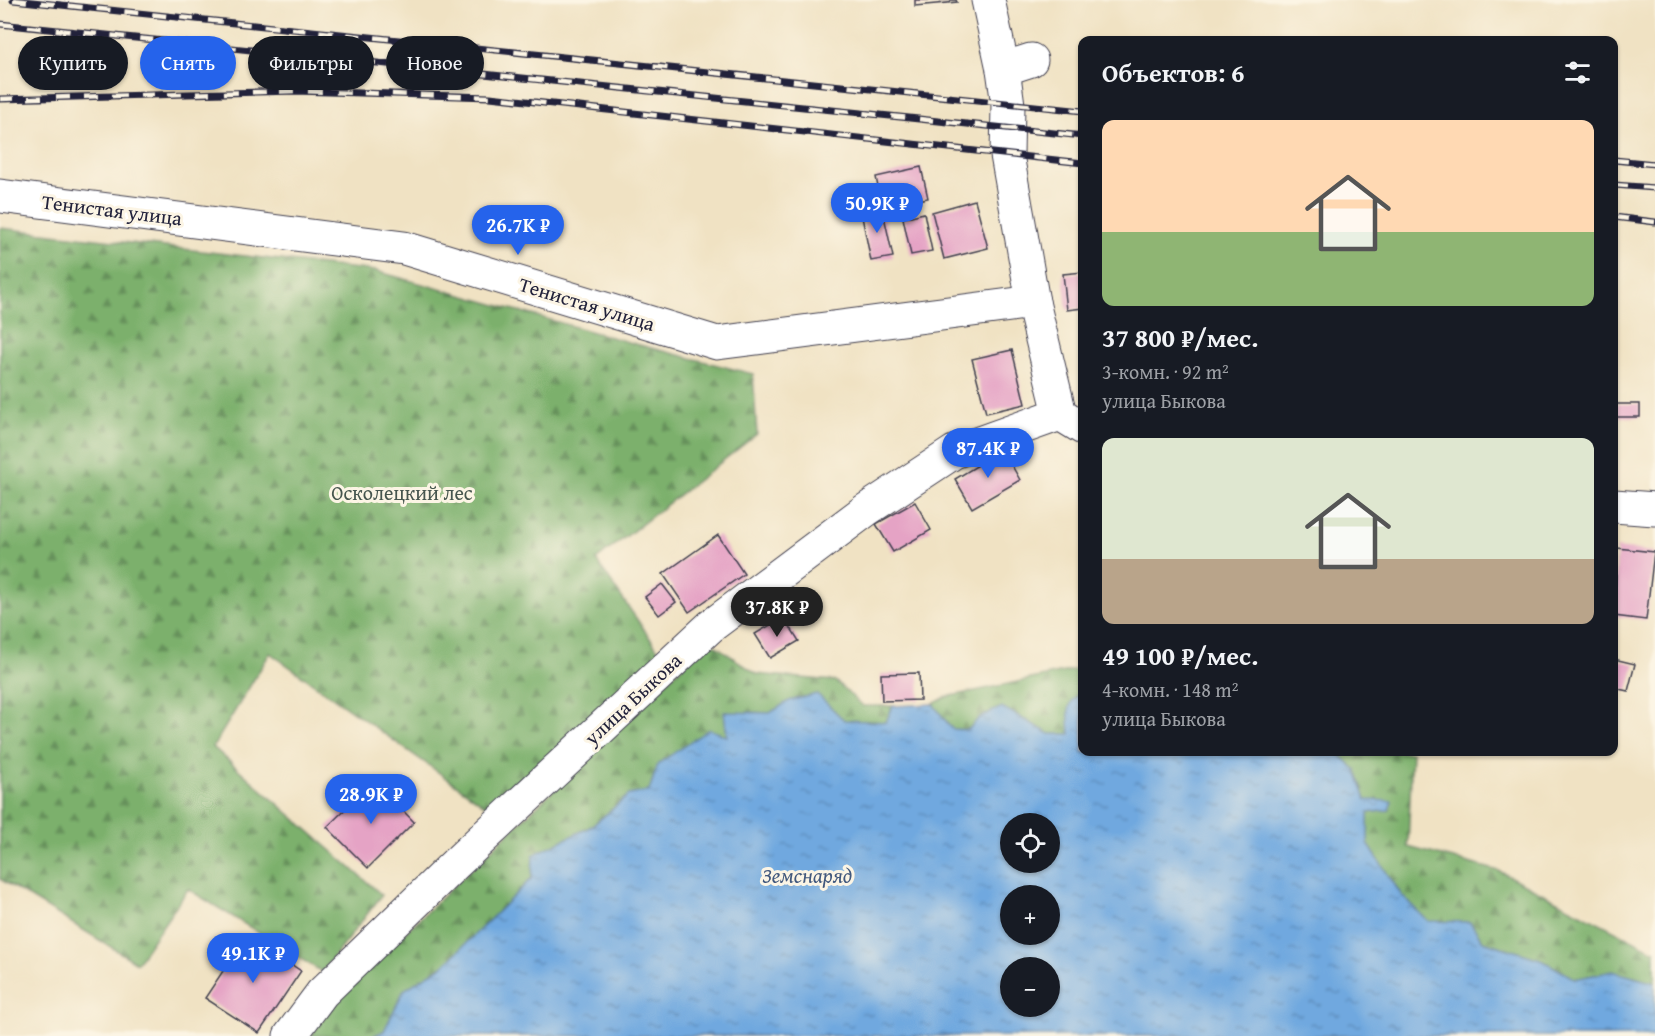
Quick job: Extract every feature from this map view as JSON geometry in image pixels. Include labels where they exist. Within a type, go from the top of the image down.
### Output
[{"type":"street","points":[[988,0],[1017,64],[1008,105],[1007,155],[1033,302],[1072,421]]},
{"type":"street","name":"Тенистая улица","points":[[0,196],[404,248],[717,343],[1033,302]]},
{"type":"street","name":"улица Быкова","points":[[290,1036],[322,993],[455,864],[711,626],[866,510],[954,452],[1072,421]]},
{"type":"street","points":[[1618,506],[1655,509]]},
{"type":"green space","name":"Осколецкий лес","points":[[0,228],[376,271],[632,343],[753,374],[757,434],[596,560],[663,657],[489,808],[270,653],[213,747],[382,895],[322,972],[188,889],[137,963],[0,879]]},
{"type":"green space","points":[[709,641],[757,674],[835,681],[863,706],[893,706],[886,722],[844,720],[817,694],[789,701],[770,713],[751,712],[727,737],[658,764],[649,791],[629,795],[592,826],[534,855],[532,878],[444,965],[404,990],[384,1031],[373,1036],[311,1036],[342,993]]},
{"type":"green space","points":[[1078,669],[1078,694],[1076,695],[1070,734],[1050,734],[1002,708],[980,717],[968,730],[952,729],[933,704],[946,697]]},
{"type":"green space","points":[[1341,756],[1412,756],[1408,847],[1499,871],[1654,951],[1655,948],[1655,983],[1612,971],[1575,979],[1540,959],[1483,941],[1470,922],[1428,922],[1402,896],[1368,844],[1368,813],[1389,810],[1366,800],[1356,770]]},
{"type":"water","name":"Земснаряд","points":[[817,694],[844,720],[886,722],[893,706],[933,704],[952,729],[968,730],[980,717],[1002,707],[1050,734],[1070,734],[1070,705],[1078,696],[1078,756],[1341,756],[1356,770],[1366,800],[1392,801],[1389,810],[1368,813],[1368,844],[1402,896],[1428,921],[1470,922],[1483,941],[1540,959],[1575,979],[1612,971],[1655,983],[1655,1036],[373,1036],[384,1031],[404,990],[444,965],[532,878],[533,855],[592,826],[629,795],[649,791],[658,764],[709,729],[727,736],[724,712],[770,713],[789,701]]},
{"type":"building","points":[[915,0],[956,0],[957,2],[915,6]]},
{"type":"building","points":[[921,167],[928,198],[882,207],[876,177]]},
{"type":"building","points":[[975,200],[988,248],[944,259],[932,212]]},
{"type":"building","points":[[882,207],[893,257],[871,261],[861,212]]},
{"type":"building","points":[[924,213],[932,251],[911,255],[903,218]]},
{"type":"building","points":[[1078,272],[1078,309],[1067,310],[1063,274]]},
{"type":"building","points":[[1012,350],[1025,404],[986,413],[972,359]]},
{"type":"building","points":[[1618,404],[1640,404],[1640,417],[1618,417]]},
{"type":"building","points":[[1003,450],[1020,480],[972,508],[955,479]]},
{"type":"building","points":[[915,502],[931,530],[893,552],[876,524]]},
{"type":"building","points":[[718,535],[744,574],[689,612],[663,574]]},
{"type":"building","points":[[1618,548],[1654,552],[1646,620],[1618,616]]},
{"type":"building","points":[[662,584],[676,602],[659,615],[645,597]]},
{"type":"building","points":[[784,617],[799,641],[770,658],[755,634]]},
{"type":"building","points":[[1618,660],[1635,664],[1628,691],[1618,689]]},
{"type":"building","points":[[919,673],[920,700],[882,701],[881,674]]},
{"type":"building","points":[[374,781],[414,822],[368,868],[327,827]]},
{"type":"building","points":[[247,935],[301,971],[259,1033],[205,998]]},
{"type":"railway","points":[[13,0],[1078,110]]},
{"type":"railway","points":[[0,24],[1078,135]]},
{"type":"railway","points":[[0,99],[296,91],[490,97],[1078,162]]},
{"type":"railway","points":[[1618,160],[1655,164]]},
{"type":"railway","points":[[1618,185],[1655,188]]},
{"type":"railway","points":[[1618,217],[1655,222]]}]
